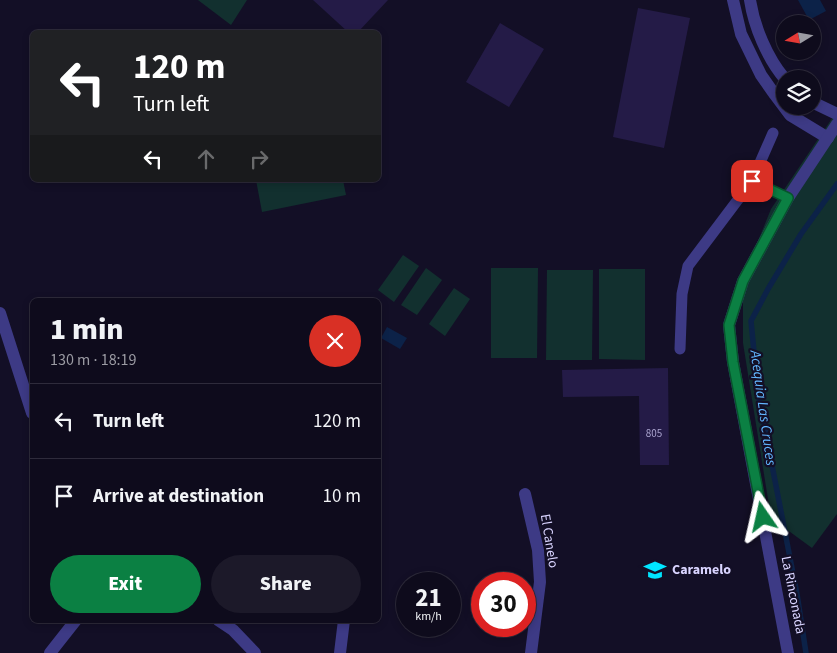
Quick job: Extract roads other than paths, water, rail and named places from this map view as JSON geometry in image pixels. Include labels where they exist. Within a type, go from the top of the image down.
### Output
[{"type":"street","points":[[733,0],[741,34],[761,74],[775,96],[790,115],[828,138]]},
{"type":"street","points":[[750,0],[751,10],[765,47],[779,70]]},
{"type":"street","points":[[821,106],[837,114]]},
{"type":"street","name":"La Rinconada","points":[[788,653],[733,362],[729,325],[743,281],[788,198],[837,124]]},
{"type":"street","points":[[0,313],[30,407]]},
{"type":"street","name":"El Canelo","points":[[525,494],[538,550],[540,582],[531,653]]},
{"type":"street","points":[[222,623],[255,653]]},
{"type":"street","points":[[340,653],[344,623]]},
{"type":"street","points":[[50,653],[65,626]]},
{"type":"lane","points":[[680,349],[682,294],[688,266],[752,181],[773,133]]},
{"type":"lane","points":[[752,181],[788,198]]},
{"type":"water","points":[[798,0],[820,0],[826,11],[818,15],[806,15]]},
{"type":"water","points":[[387,327],[407,338],[400,349],[381,338]]},
{"type":"waterway","name":"Acequia Las Cruces","points":[[806,653],[797,594],[758,393],[751,321],[801,234],[837,184]]},
{"type":"place","name":"Caramelo","points":[[655,570]]}]
